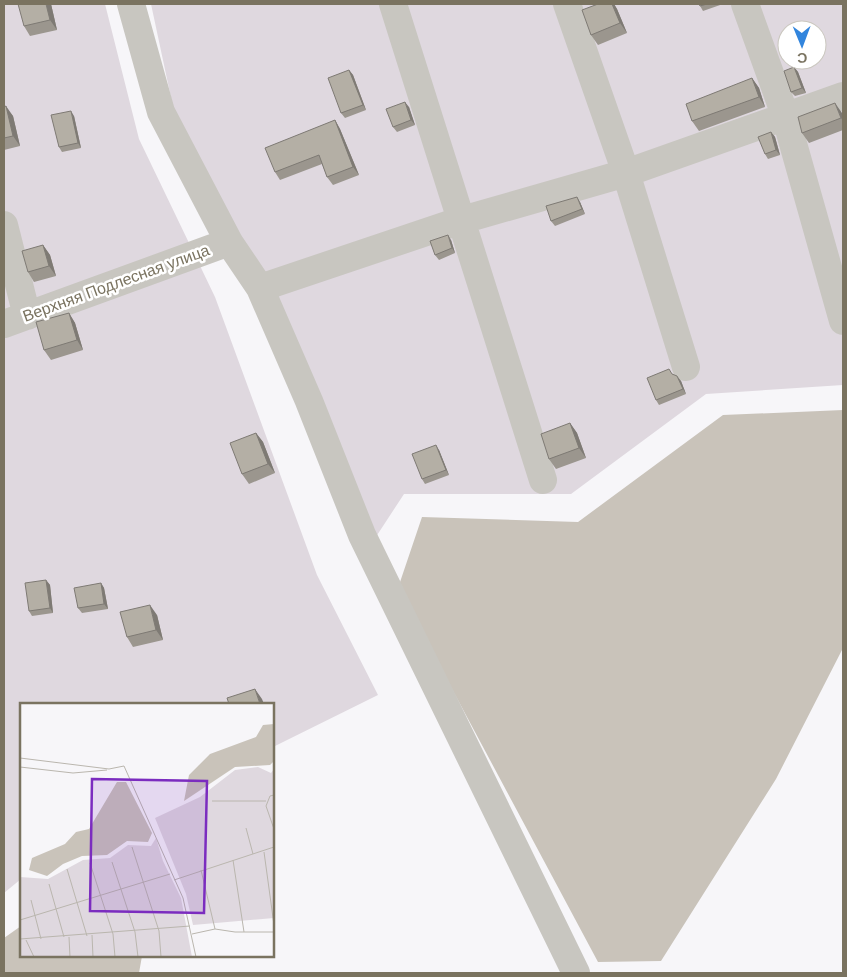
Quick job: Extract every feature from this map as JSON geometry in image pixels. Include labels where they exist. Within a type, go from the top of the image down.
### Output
[{"type":"street","points":[[131,4],[161,112],[229,242],[260,288],[309,401],[362,535],[576,973]]},
{"type":"street","points":[[393,4],[543,480]]},
{"type":"street","points":[[567,4],[626,172],[686,367]]},
{"type":"street","points":[[745,4],[785,115],[843,321]]},
{"type":"street","points":[[260,288],[462,220],[626,172],[843,96]]},
{"type":"street","points":[[4,225],[15,320]]},
{"type":"street","name":"Верхняя Подлесная улица","points":[[15,320],[229,242]]},
{"type":"shaded area","points":[[4,4],[105,4],[139,139],[215,297],[317,575],[378,695],[274,747],[274,703],[20,703],[20,880],[4,893]]},
{"type":"shaded area","points":[[151,4],[843,4],[843,385],[706,394],[571,494],[404,494],[368,549],[173,107]]},
{"type":"shaded area","points":[[843,410],[843,648],[776,779],[661,961],[598,962],[398,588],[422,517],[578,522],[723,415]]},
{"type":"shaded area","points":[[20,927],[20,957],[142,957],[139,973],[4,973],[4,938]]},
{"type":"building","points":[[18,4],[46,4],[50,20],[24,26]]},
{"type":"building","points":[[598,4],[612,4],[620,23],[591,35],[582,10]]},
{"type":"building","points":[[349,70],[363,105],[341,113],[328,78]]},
{"type":"building","points":[[795,70],[802,88],[791,92],[784,71]]},
{"type":"building","points":[[752,78],[759,97],[692,121],[686,104]]},
{"type":"building","points":[[405,102],[411,120],[393,127],[386,109]]},
{"type":"building","points":[[835,103],[841,118],[802,133],[798,117]]},
{"type":"building","points":[[6,106],[13,136],[4,138],[4,107]]},
{"type":"building","points":[[71,111],[78,143],[59,147],[51,115]]},
{"type":"building","points":[[335,120],[353,167],[327,177],[319,155],[275,172],[265,148]]},
{"type":"building","points":[[771,132],[776,150],[765,154],[758,137]]},
{"type":"building","points":[[577,197],[582,209],[551,221],[546,206]]},
{"type":"building","points":[[448,235],[452,248],[435,255],[430,241]]},
{"type":"building","points":[[43,245],[49,266],[28,272],[22,251]]},
{"type":"building","points":[[69,313],[77,340],[44,350],[36,322]]},
{"type":"building","points":[[669,369],[672,374],[677,376],[683,389],[656,400],[647,378]]},
{"type":"building","points":[[570,423],[579,448],[549,459],[541,434]]},
{"type":"building","points":[[256,433],[268,464],[242,474],[230,443]]},
{"type":"building","points":[[436,445],[446,470],[422,479],[412,454]]},
{"type":"building","points":[[46,580],[50,608],[29,611],[25,583]]},
{"type":"building","points":[[101,583],[104,604],[78,608],[74,588]]},
{"type":"building","points":[[150,605],[156,630],[127,637],[120,612]]},
{"type":"building","points":[[255,689],[260,703],[229,703],[227,698]]}]
